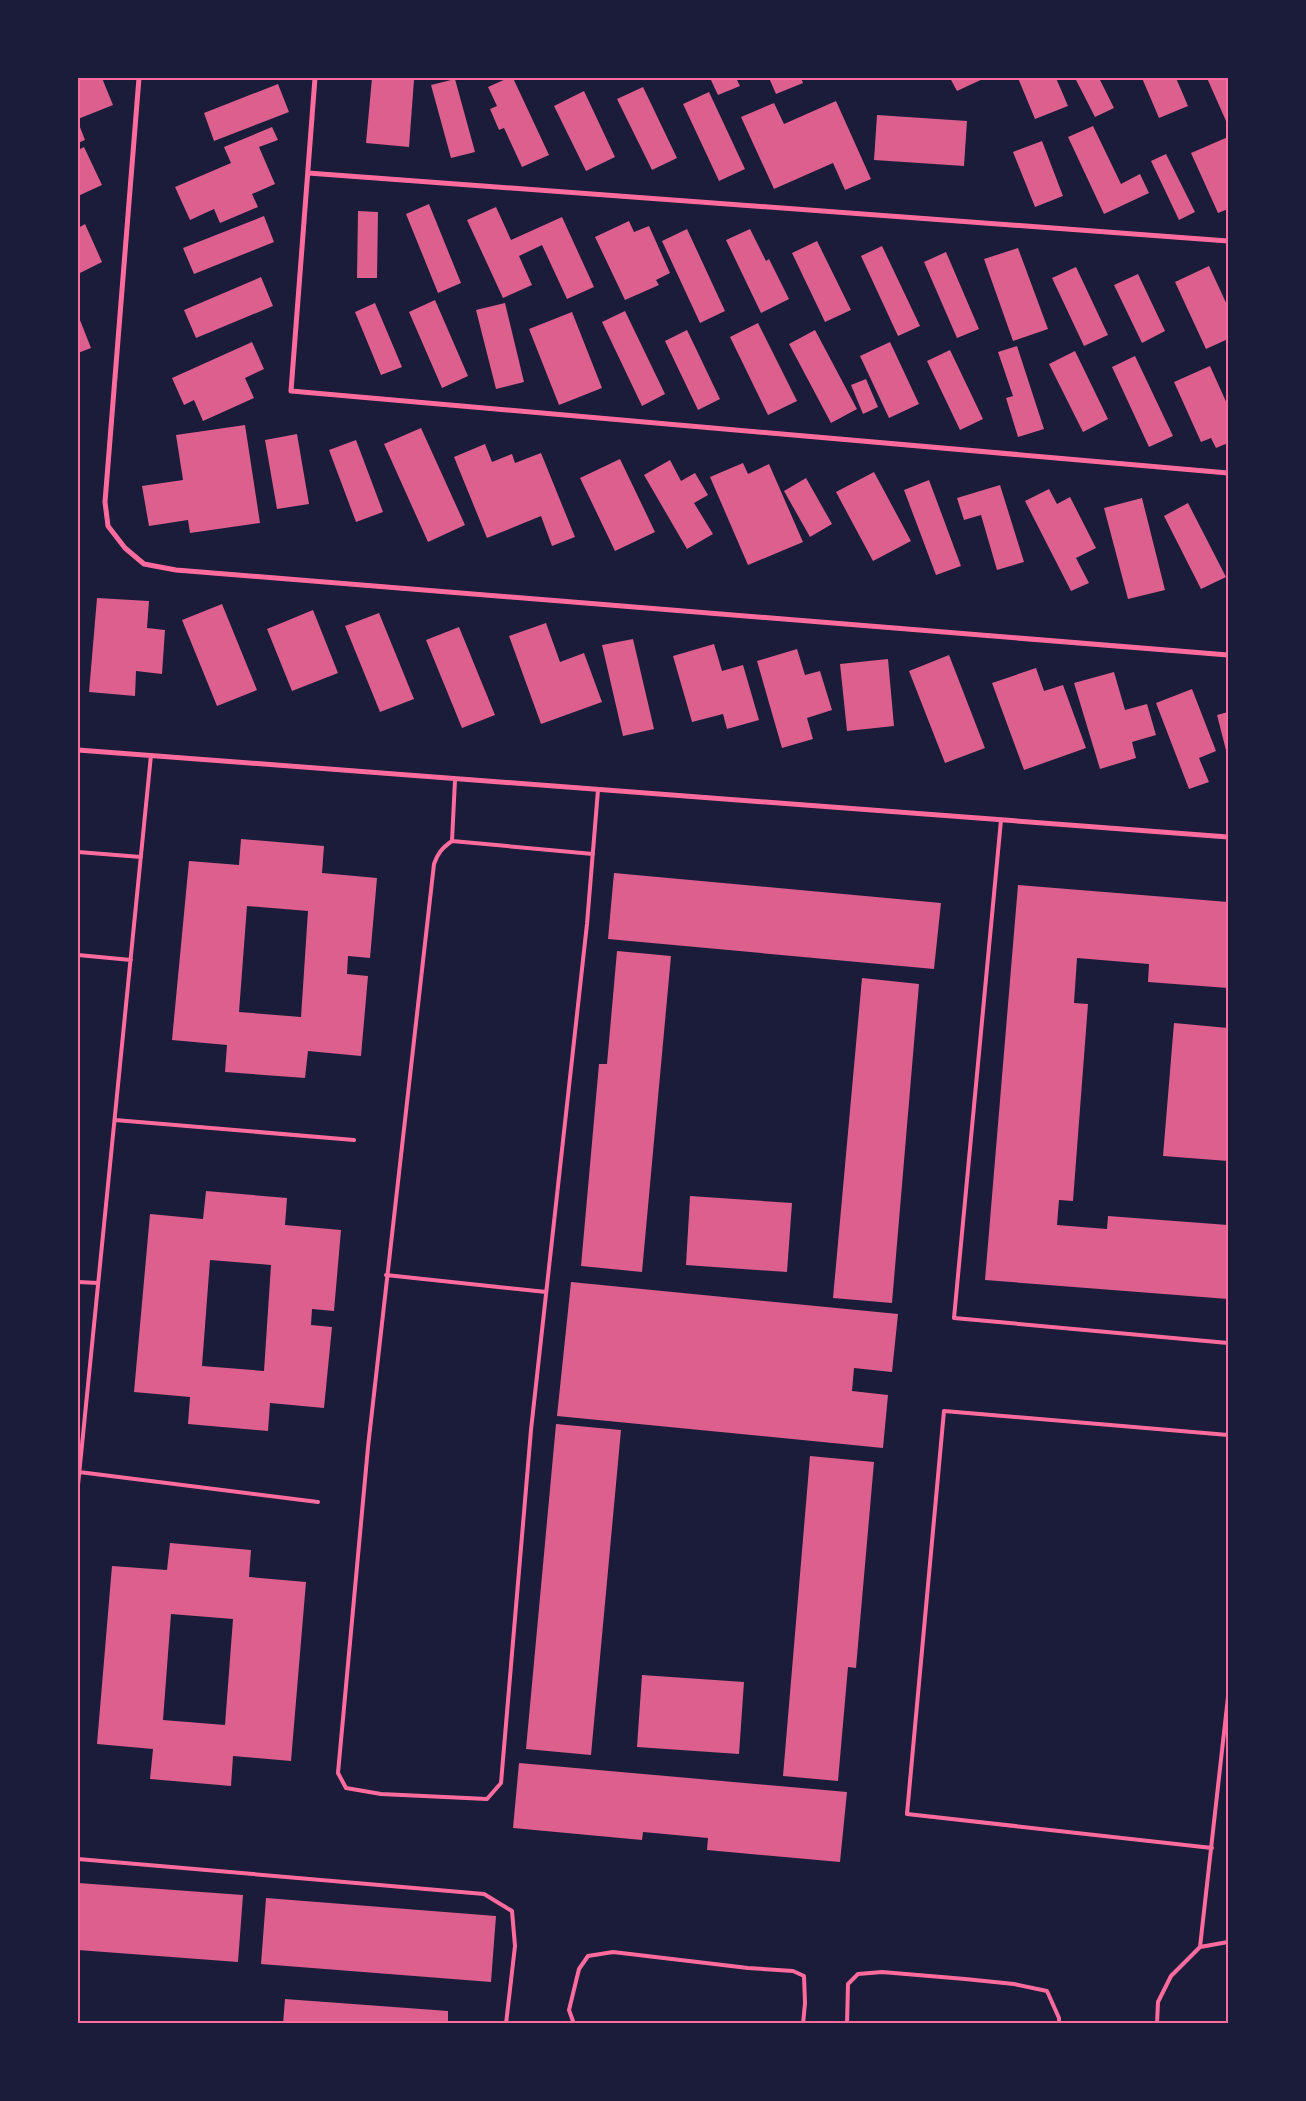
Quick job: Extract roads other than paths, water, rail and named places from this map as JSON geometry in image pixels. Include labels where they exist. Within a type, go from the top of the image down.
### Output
[{"type":"street","points":[[139,78],[105,502],[108,526],[125,548],[144,564],[176,570],[1228,655]]},
{"type":"street","points":[[315,78],[291,391],[1228,473]]},
{"type":"street","points":[[308,173],[1228,241]]},
{"type":"street","points":[[78,750],[1228,838]]},
{"type":"lane","points":[[78,1485],[151,755]]},
{"type":"lane","points":[[452,842],[455,780]]},
{"type":"lane","points":[[593,854],[452,842],[444,846],[438,853],[434,864],[367,1456],[338,1773],[346,1788],[381,1794],[487,1799],[501,1783],[531,1430],[587,924],[593,854],[598,790]]},
{"type":"lane","points":[[1001,820],[954,1318],[1228,1343]]},
{"type":"lane","points":[[78,852],[141,857]]},
{"type":"lane","points":[[78,955],[131,960]]},
{"type":"lane","points":[[115,1120],[354,1140]]},
{"type":"lane","points":[[386,1275],[546,1292]]},
{"type":"lane","points":[[78,1282],[98,1283]]},
{"type":"lane","points":[[1212,1848],[907,1814],[944,1411],[1228,1435]]},
{"type":"lane","points":[[79,1472],[318,1502]]},
{"type":"lane","points":[[1200,1947],[1228,1698]]},
{"type":"lane","points":[[78,1859],[484,1894],[512,1911],[515,1946],[506,2024]]},
{"type":"lane","points":[[1156,2024],[1158,2002],[1171,1976],[1200,1947],[1228,1942]]},
{"type":"lane","points":[[574,2024],[569,2010],[579,1969],[588,1956],[613,1952],[748,1968],[793,1971],[804,1976],[805,2003],[803,2024]]},
{"type":"lane","points":[[846,2024],[848,1984],[858,1974],[882,1972],[1014,1984],[1047,1991],[1059,2018],[1059,2024]]}]
